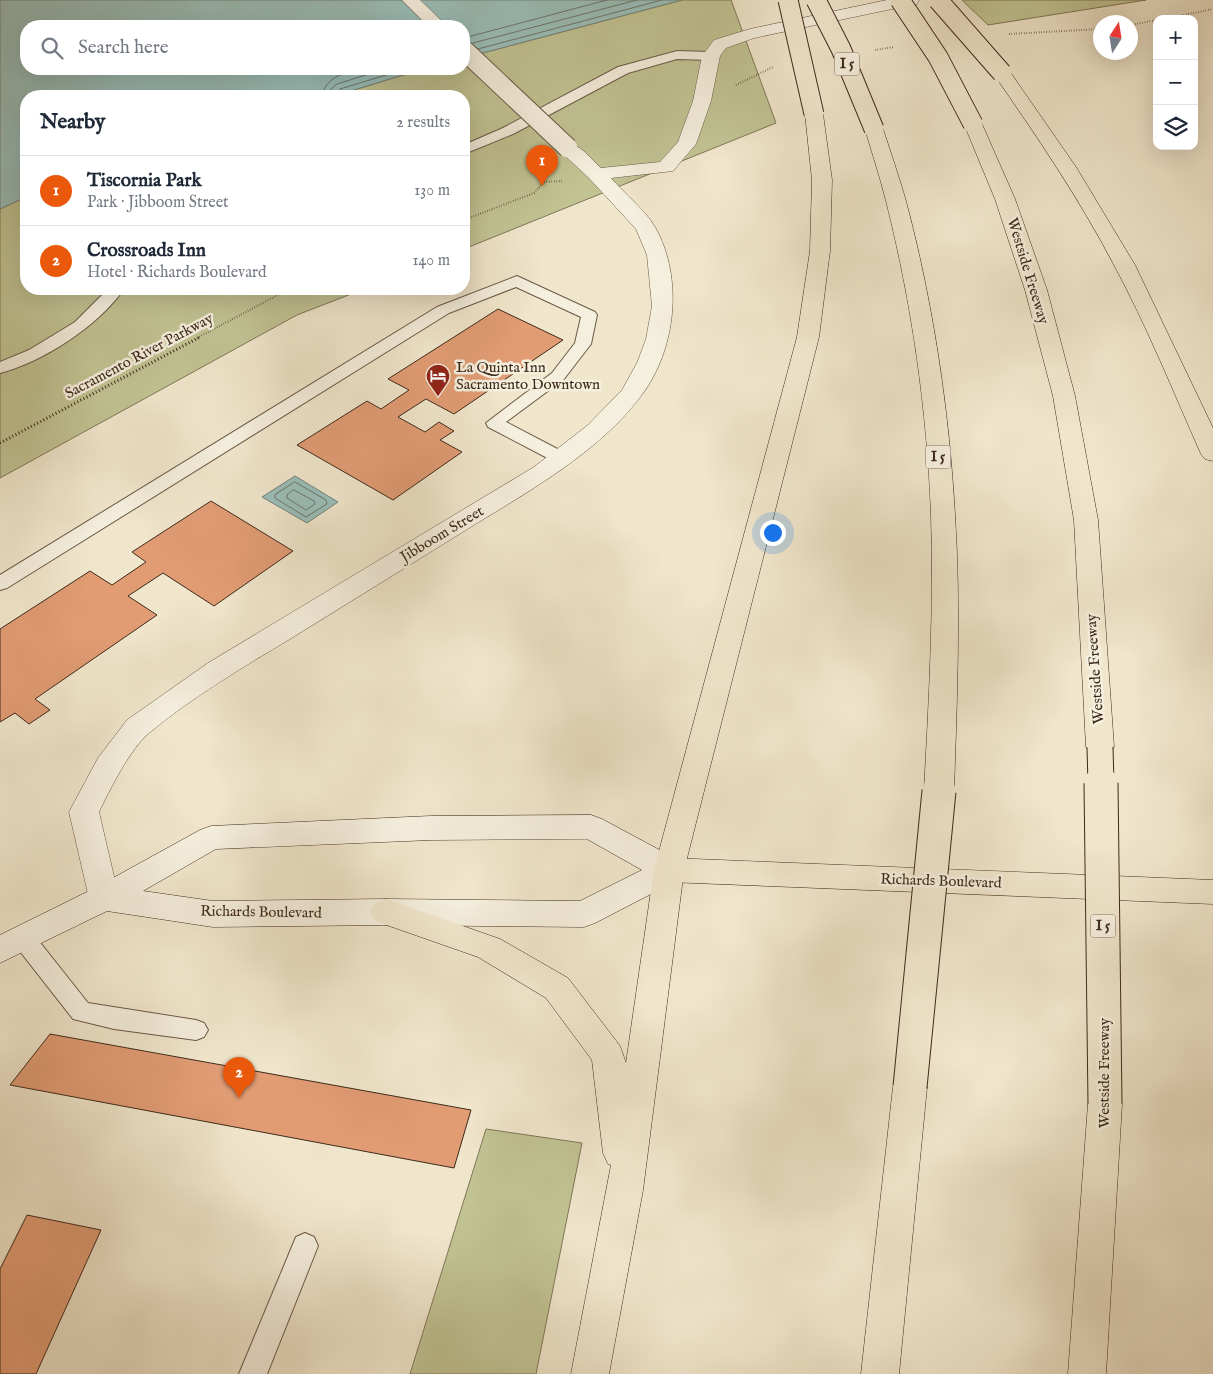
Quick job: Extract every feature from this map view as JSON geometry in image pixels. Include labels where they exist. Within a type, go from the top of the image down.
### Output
[{"type":"main road","points":[[590,1374],[625,1190],[669,870],[808,337],[820,251],[822,180],[814,114],[788,0]]},
{"type":"main road","name":"I 5","points":[[816,0],[841,49],[874,129],[896,201],[920,310],[934,407],[943,515],[946,640],[939,791],[886,1340],[880,1374]]},
{"type":"main road","name":"Westside Freeway","points":[[900,0],[938,57],[973,124],[1005,199],[1036,290],[1064,396],[1086,520],[1100,747],[1105,1104],[1088,1374]]},
{"type":"main road","points":[[938,0],[1002,73],[1046,134],[1088,200],[1125,265],[1213,454]]},
{"type":"main road","name":"Richards Boulevard","points":[[669,870],[1213,892]]},
{"type":"main road","points":[[386,912],[489,948],[557,988],[608,1056],[625,1190]]},
{"type":"street","points":[[410,0],[432,20]]},
{"type":"street","points":[[596,174],[666,167],[688,144],[702,102],[711,56],[720,44],[731,39],[911,0]]},
{"type":"street","name":"Jibboom Street","points":[[104,898],[84,812],[108,766],[137,727],[218,670],[514,490],[561,458],[596,430],[632,393],[648,363],[657,339],[663,306],[657,255],[645,227],[596,174],[470,56]]},
{"type":"street","name":"Richards Boulevard","points":[[104,898],[211,838],[431,828],[592,828],[669,870]]},
{"type":"street","name":"Richards Boulevard","points":[[104,898],[213,914],[386,912],[584,914],[669,870]]},
{"type":"street","points":[[11,944],[104,898]]},
{"type":"lane","points":[[470,147],[508,131],[623,70],[677,55],[711,56]]},
{"type":"lane","points":[[0,584],[443,310],[517,281],[589,315],[583,344],[558,376],[494,423],[561,458]]},
{"type":"lane","points":[[0,368],[35,353],[81,325],[110,295]]},
{"type":"lane","points":[[11,944],[81,1012],[114,1019],[196,1030]]},
{"type":"lane","points":[[253,1374],[305,1246]]},
{"type":"path","points":[[1186,15],[1213,10]]},
{"type":"path","points":[[1138,23],[1153,21]]},
{"type":"path","points":[[470,218],[534,193],[544,182],[573,180],[596,174]]},
{"type":"path","name":"Sacramento River Parkway","points":[[0,443],[278,295]]},
{"type":"green space","points":[[682,0],[731,0],[776,123],[470,247],[470,90],[354,90],[403,75],[470,75],[470,56]]},
{"type":"green space","points":[[962,0],[1146,0],[988,25]]},
{"type":"green space","points":[[20,200],[20,295],[349,295],[297,315],[0,478],[0,209]]},
{"type":"green space","points":[[486,1129],[582,1143],[536,1374],[410,1374]]},
{"type":"water","points":[[0,0],[682,0],[470,56],[470,20],[20,20],[20,75],[403,75],[354,90],[20,90],[20,200],[0,209]]},
{"type":"water","points":[[295,476],[338,502],[307,523],[262,497]]},
{"type":"building","points":[[498,309],[563,340],[454,414],[426,399],[398,417],[425,432],[439,422],[454,431],[440,440],[462,452],[393,500],[297,445],[367,401],[381,409],[409,390],[388,379]]},
{"type":"building","points":[[211,501],[293,551],[214,606],[163,573],[128,596],[157,615],[35,699],[50,710],[29,724],[15,713],[0,722],[0,629],[90,571],[112,585],[146,562],[132,552]]},
{"type":"building","points":[[50,1034],[471,1110],[454,1168],[10,1085]]},
{"type":"building","points":[[27,1215],[101,1230],[36,1374],[0,1374],[0,1269]]},
{"type":"place","name":"Tiscornia Park","points":[[542,186]]},
{"type":"place","name":"La Quinta Inn Sacramento Downtown","points":[[438,397]]},
{"type":"place","name":"Crossroads Inn","points":[[239,1098]]}]
